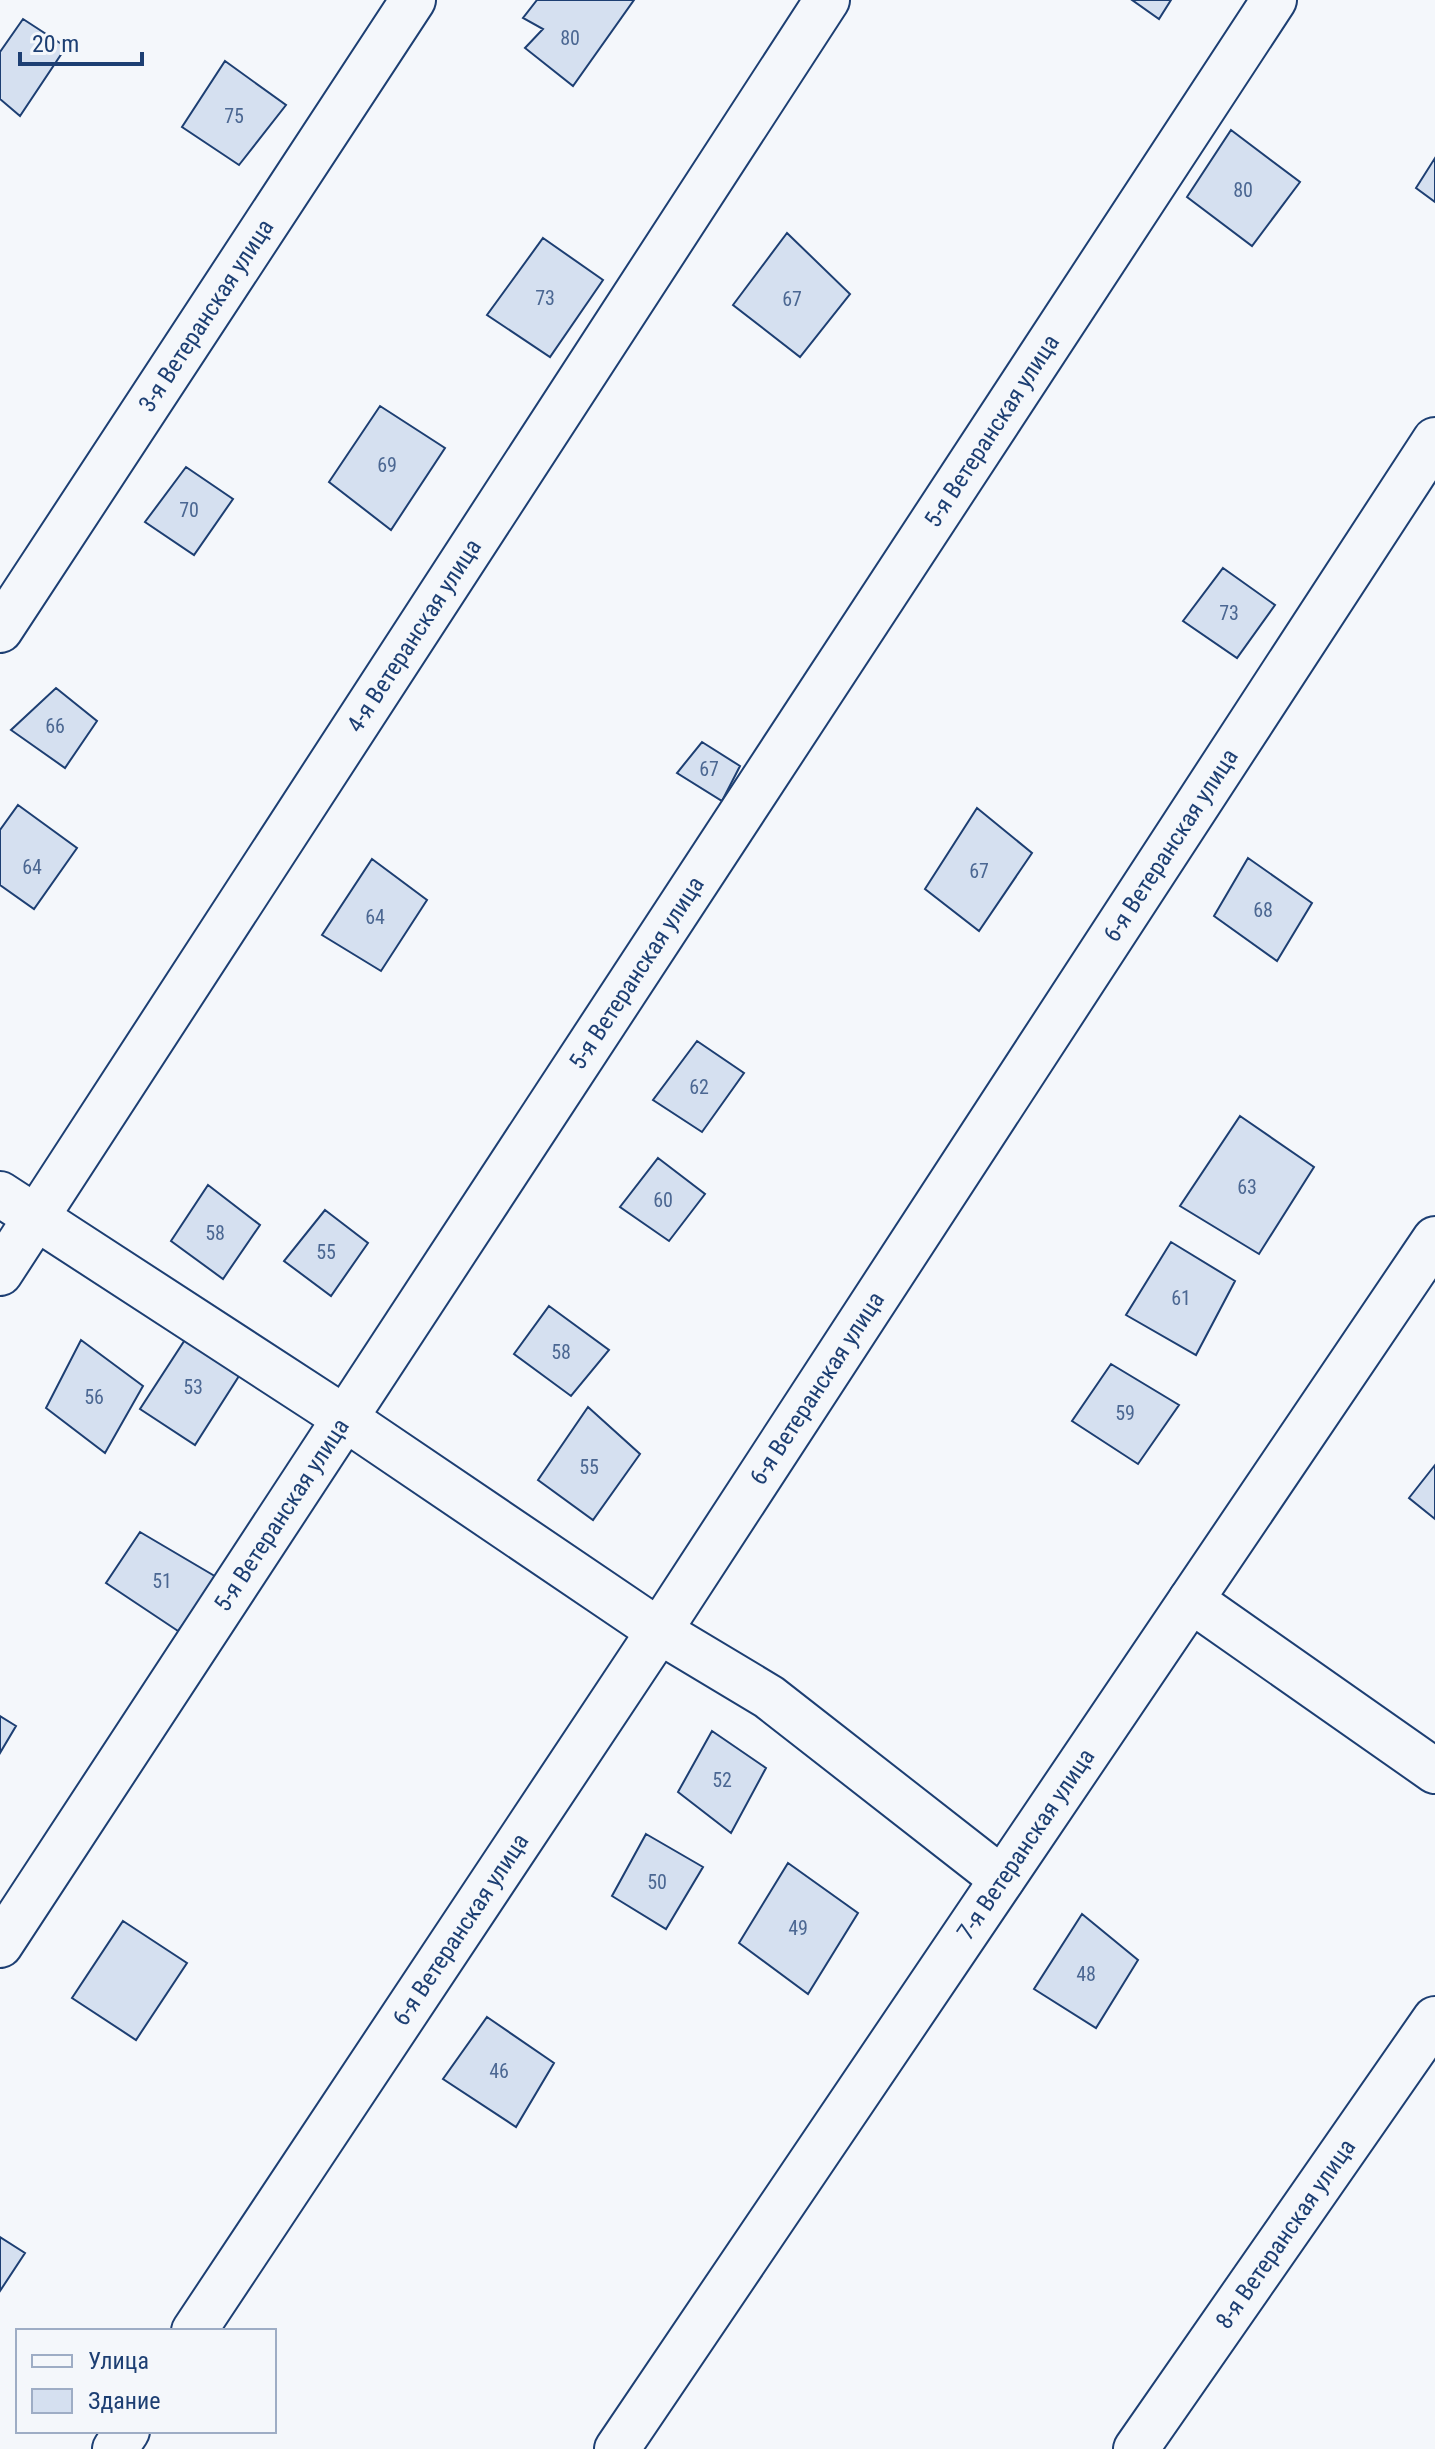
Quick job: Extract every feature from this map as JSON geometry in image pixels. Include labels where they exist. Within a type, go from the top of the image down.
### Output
[{"type":"street","name":"3-я Ветеранская улица","points":[[0,630],[413,0]]},
{"type":"street","name":"4-я Ветеранская улица","points":[[0,1273],[827,0]]},
{"type":"street","name":"5-я Ветеранская улица","points":[[0,1945],[1274,0]]},
{"type":"street","name":"6-я Ветеранская улица","points":[[195,2329],[659,1631],[1435,440]]},
{"type":"street","points":[[0,1194],[346,1419],[659,1631],[769,1697],[1002,1879]]},
{"type":"street","name":"7-я Ветеранская улица","points":[[617,2449],[1435,1239]]},
{"type":"street","points":[[1191,1600],[1435,1771]]},
{"type":"street","name":"8-я Ветеранская улица","points":[[1136,2449],[1435,2019]]},
{"type":"building","points":[[537,0],[634,0],[573,86],[525,48],[543,29],[523,18]]},
{"type":"building","points":[[1132,0],[1171,0],[1159,19]]},
{"type":"building","points":[[23,19],[66,47],[20,116],[0,99],[0,52]]},
{"type":"building","points":[[225,61],[286,105],[239,165],[182,127]]},
{"type":"building","points":[[1231,130],[1300,182],[1252,246],[1187,197]]},
{"type":"building","points":[[1435,158],[1435,202],[1416,188]]},
{"type":"building","points":[[787,233],[850,294],[800,357],[733,305]]},
{"type":"building","points":[[543,238],[603,280],[550,357],[487,315]]},
{"type":"building","points":[[380,406],[445,448],[391,530],[329,482]]},
{"type":"building","points":[[186,467],[233,499],[194,555],[145,522]]},
{"type":"building","points":[[1223,568],[1275,605],[1237,658],[1183,621]]},
{"type":"building","points":[[56,688],[97,721],[65,768],[11,730]]},
{"type":"building","points":[[702,742],[740,766],[722,801],[677,773]]},
{"type":"building","points":[[18,805],[77,848],[34,909],[0,885],[0,830]]},
{"type":"building","points":[[977,808],[1032,853],[979,931],[925,889]]},
{"type":"building","points":[[1248,858],[1312,903],[1277,961],[1214,916]]},
{"type":"building","points":[[372,859],[427,900],[381,971],[322,935]]},
{"type":"building","points":[[697,1041],[744,1073],[702,1132],[653,1100]]},
{"type":"building","points":[[1240,1116],[1314,1167],[1259,1254],[1180,1206]]},
{"type":"building","points":[[658,1158],[705,1194],[669,1241],[620,1207]]},
{"type":"building","points":[[208,1185],[260,1225],[223,1279],[171,1241]]},
{"type":"building","points":[[325,1210],[368,1243],[331,1296],[284,1261]]},
{"type":"building","points":[[1171,1242],[1235,1281],[1196,1355],[1126,1315]]},
{"type":"building","points":[[549,1306],[609,1350],[571,1396],[514,1354]]},
{"type":"building","points":[[192,1329],[246,1365],[195,1445],[140,1409]]},
{"type":"building","points":[[81,1340],[143,1386],[105,1453],[46,1408]]},
{"type":"building","points":[[1111,1364],[1179,1405],[1138,1464],[1072,1421]]},
{"type":"building","points":[[588,1407],[640,1454],[593,1520],[538,1480]]},
{"type":"building","points":[[1435,1465],[1435,1519],[1409,1498]]},
{"type":"building","points":[[140,1532],[218,1578],[178,1631],[106,1583]]},
{"type":"building","points":[[0,1716],[16,1726],[0,1753]]},
{"type":"building","points":[[712,1731],[766,1768],[731,1833],[678,1792]]},
{"type":"building","points":[[646,1834],[703,1867],[666,1929],[612,1896]]},
{"type":"building","points":[[788,1863],[858,1913],[808,1994],[739,1943]]},
{"type":"building","points":[[1082,1914],[1138,1960],[1096,2028],[1034,1989]]},
{"type":"building","points":[[123,1921],[187,1963],[136,2040],[72,1998]]},
{"type":"building","points":[[487,2017],[554,2063],[516,2127],[443,2079]]},
{"type":"building","points":[[0,2237],[25,2253],[0,2291]]}]
